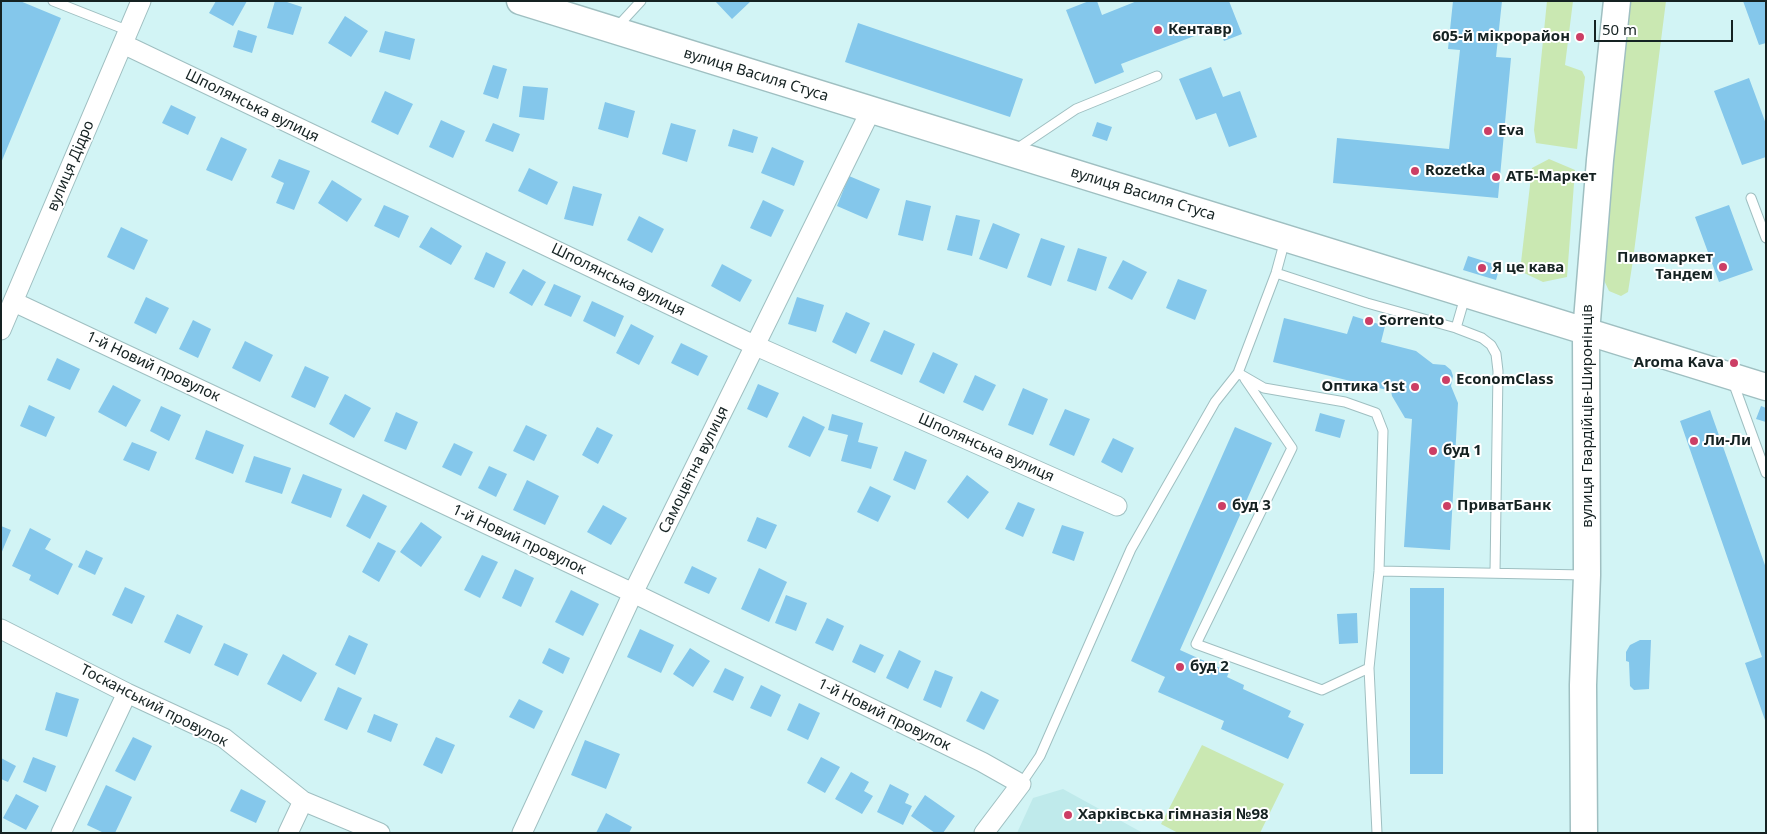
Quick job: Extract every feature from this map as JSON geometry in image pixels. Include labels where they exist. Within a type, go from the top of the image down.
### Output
[{"type":"street","name":"вулиця Дідро","points":[[1,330],[8,308],[141,1]]},
{"type":"street","name":"вулиця Василя Стуса","points":[[520,1],[1466,293],[1586,333],[1766,387]]},
{"type":"street","name":"вулиця Гвардійців-Широнінців","points":[[1584,833],[1583,685],[1587,575],[1586,333],[1600,160],[1617,1]]},
{"type":"street","name":"Шполянська вулиця","points":[[126,38],[756,346],[1116,506]]},
{"type":"street","name":"Самоцвітна вулиця","points":[[522,833],[633,593],[871,110]]},
{"type":"street","name":"1-й Новий провулок","points":[[8,308],[633,593],[982,762],[1022,784]]},
{"type":"street","name":"Тосканський провулок","points":[[1,629],[127,693],[224,738],[303,801],[380,833]]},
{"type":"street","points":[[60,833],[127,693]]},
{"type":"street","points":[[984,833],[1022,784]]},
{"type":"street","points":[[288,833],[303,801]]},
{"type":"lane","points":[[53,1],[126,38]]},
{"type":"lane","points":[[614,31],[641,1]]},
{"type":"lane","points":[[1011,154],[1076,109],[1157,76]]},
{"type":"lane","points":[[1751,198],[1766,238]]},
{"type":"lane","points":[[1022,784],[1040,756],[1131,549],[1215,402],[1241,375],[1276,273],[1286,237]]},
{"type":"lane","points":[[1276,273],[1367,303],[1456,328],[1482,338],[1496,354],[1498,371],[1495,572]]},
{"type":"lane","points":[[1456,328],[1466,293]]},
{"type":"lane","points":[[1241,375],[1264,388],[1345,402],[1376,413],[1383,431],[1379,571],[1369,668],[1377,833]]},
{"type":"lane","points":[[1241,375],[1292,448],[1196,644],[1322,690],[1369,668]]},
{"type":"lane","points":[[1731,377],[1766,473]]},
{"type":"lane","points":[[1379,571],[1587,575]]},
{"type":"shaded area","name":"Харківська гімназія №98","points":[[1063,789],[1143,833],[1017,833],[1033,798]]},
{"type":"green space","points":[[1547,1],[1573,1],[1565,65],[1582,71],[1585,77],[1577,149],[1536,143],[1534,130]]},
{"type":"green space","points":[[1629,1],[1666,1],[1633,260],[1628,292],[1621,296],[1609,291],[1602,276]]},
{"type":"green space","points":[[1549,159],[1575,170],[1567,277],[1543,282],[1520,271],[1532,168]]},
{"type":"green space","points":[[1202,745],[1284,784],[1260,833],[1178,833],[1161,824]]},
{"type":"building","points":[[1,1],[20,1],[61,18],[1,163]]},
{"type":"building","points":[[216,1],[247,1],[233,26],[209,13]]},
{"type":"building","points":[[275,1],[284,1],[302,7],[293,35],[267,28]]},
{"type":"building","points":[[715,1],[751,1],[732,19]]},
{"type":"building","name":"Кентавр","points":[[1089,1],[1097,1],[1102,15],[1137,1],[1229,1],[1242,34],[1224,41],[1218,27],[1121,64],[1124,72],[1095,84],[1066,10]]},
{"type":"building","points":[[1453,1],[1502,1],[1496,57],[1511,58],[1498,198],[1333,183],[1337,138],[1449,149],[1460,50],[1448,49]]},
{"type":"building","points":[[1743,1],[1766,1],[1766,43],[1759,45]]},
{"type":"building","points":[[345,16],[368,31],[351,57],[328,43]]},
{"type":"building","points":[[858,23],[1023,79],[1010,117],[845,62]]},
{"type":"building","points":[[238,30],[257,36],[252,53],[233,47]]},
{"type":"building","points":[[385,31],[415,39],[410,60],[379,52]]},
{"type":"building","points":[[493,65],[507,69],[498,99],[483,94]]},
{"type":"building","points":[[1211,67],[1223,97],[1240,91],[1257,137],[1229,147],[1216,113],[1196,120],[1179,79]]},
{"type":"building","points":[[1749,78],[1766,124],[1766,157],[1742,165],[1714,91]]},
{"type":"building","points":[[523,86],[548,88],[544,120],[519,117]]},
{"type":"building","points":[[385,91],[413,104],[398,135],[371,122]]},
{"type":"building","points":[[605,102],[635,111],[628,138],[598,129]]},
{"type":"building","points":[[171,105],[196,117],[188,135],[162,123]]},
{"type":"building","points":[[441,120],[465,131],[453,158],[429,147]]},
{"type":"building","points":[[1097,122],[1112,127],[1107,141],[1092,136]]},
{"type":"building","points":[[493,123],[520,134],[513,152],[485,141]]},
{"type":"building","points":[[671,123],[696,130],[687,162],[662,154]]},
{"type":"building","points":[[733,129],[758,137],[753,153],[728,146]]},
{"type":"building","points":[[221,137],[247,149],[232,181],[206,170]]},
{"type":"building","points":[[772,147],[804,161],[794,186],[761,173]]},
{"type":"building","points":[[279,159],[310,171],[294,210],[276,203],[284,183],[271,177]]},
{"type":"building","points":[[529,168],[558,182],[547,205],[518,191]]},
{"type":"building","points":[[849,176],[880,189],[867,219],[837,206]]},
{"type":"building","points":[[332,180],[362,199],[347,222],[318,203]]},
{"type":"building","points":[[573,186],[602,194],[593,226],[564,219]]},
{"type":"building","points":[[763,200],[784,210],[771,237],[750,228]]},
{"type":"building","points":[[906,200],[931,206],[923,241],[898,235]]},
{"type":"building","points":[[384,205],[409,216],[399,238],[374,226]]},
{"type":"building","points":[[1729,205],[1753,270],[1719,282],[1695,217]]},
{"type":"building","points":[[956,215],[980,220],[972,256],[947,250]]},
{"type":"building","points":[[639,216],[664,229],[652,253],[627,240]]},
{"type":"building","points":[[993,223],[1020,234],[1007,269],[979,259]]},
{"type":"building","points":[[121,227],[148,240],[134,270],[107,257]]},
{"type":"building","points":[[431,227],[462,246],[451,265],[419,247]]},
{"type":"building","points":[[1041,238],[1065,246],[1051,286],[1027,277]]},
{"type":"building","points":[[1078,248],[1107,257],[1096,291],[1067,281]]},
{"type":"building","points":[[486,252],[506,262],[494,288],[474,279]]},
{"type":"building","name":"Я це кава","points":[[1468,256],[1500,266],[1496,280],[1463,270]]},
{"type":"building","points":[[1123,260],[1147,272],[1132,300],[1108,288]]},
{"type":"building","points":[[722,264],[752,280],[740,302],[711,286]]},
{"type":"building","points":[[523,269],[546,282],[532,306],[509,293]]},
{"type":"building","points":[[1178,279],[1207,290],[1195,320],[1166,308]]},
{"type":"building","points":[[554,284],[581,296],[571,317],[544,305]]},
{"type":"building","points":[[146,297],[169,308],[156,334],[134,323]]},
{"type":"building","points":[[797,297],[824,305],[816,332],[788,324]]},
{"type":"building","points":[[592,301],[624,316],[615,337],[583,321]]},
{"type":"building","points":[[846,312],[870,323],[856,354],[832,342]]},
{"type":"building","name":"буд 1","points":[[1353,316],[1385,326],[1381,342],[1416,351],[1433,364],[1445,365],[1451,370],[1453,376],[1451,386],[1458,403],[1450,550],[1404,547],[1412,419],[1405,418],[1391,391],[1273,362],[1284,318],[1347,334]]},
{"type":"building","points":[[193,320],[211,329],[198,358],[179,349]]},
{"type":"building","points":[[631,324],[654,336],[639,365],[616,353]]},
{"type":"building","points":[[884,330],[915,344],[902,375],[870,361]]},
{"type":"building","points":[[245,341],[273,355],[260,382],[232,368]]},
{"type":"building","points":[[681,343],[708,356],[698,376],[671,363]]},
{"type":"building","points":[[933,352],[958,364],[944,394],[919,382]]},
{"type":"building","points":[[57,358],[80,369],[70,390],[47,380]]},
{"type":"building","points":[[305,366],[329,377],[315,408],[291,397]]},
{"type":"building","points":[[975,375],[996,385],[983,411],[963,402]]},
{"type":"building","points":[[758,384],[779,393],[767,418],[747,409]]},
{"type":"building","points":[[113,385],[141,400],[126,427],[98,412]]},
{"type":"building","points":[[1023,388],[1048,399],[1033,435],[1008,425]]},
{"type":"building","points":[[345,394],[371,408],[354,438],[329,424]]},
{"type":"building","points":[[29,405],[55,417],[46,437],[20,426]]},
{"type":"building","points":[[161,406],[181,415],[169,441],[150,431]]},
{"type":"building","points":[[1761,406],[1766,408],[1766,422],[1756,419]]},
{"type":"building","points":[[1065,409],[1090,419],[1074,456],[1049,445]]},
{"type":"building","points":[[1710,410],[1766,568],[1766,723],[1745,663],[1762,657],[1680,421]]},
{"type":"building","points":[[396,412],[418,422],[406,450],[384,441]]},
{"type":"building","points":[[1320,413],[1345,420],[1340,438],[1315,431]]},
{"type":"building","points":[[832,414],[863,423],[858,442],[878,447],[871,469],[841,461],[848,435],[828,430]]},
{"type":"building","points":[[803,416],[825,427],[810,457],[788,447]]},
{"type":"building","points":[[526,425],[547,435],[534,461],[513,451]]},
{"type":"building","points":[[597,427],[613,435],[598,464],[582,455]]},
{"type":"building","name":"буд 2","points":[[1235,427],[1272,443],[1180,650],[1229,672],[1227,677],[1244,685],[1243,689],[1291,711],[1288,717],[1304,724],[1288,759],[1221,729],[1224,721],[1158,692],[1165,677],[1131,661]]},
{"type":"building","points":[[206,430],[244,445],[233,474],[195,459]]},
{"type":"building","points":[[1113,438],[1134,448],[1122,473],[1101,462]]},
{"type":"building","points":[[132,442],[157,452],[149,471],[123,460]]},
{"type":"building","points":[[454,443],[473,452],[461,476],[442,467]]},
{"type":"building","points":[[905,451],[927,460],[915,490],[893,480]]},
{"type":"building","points":[[254,456],[291,468],[282,494],[245,482]]},
{"type":"building","points":[[489,466],[507,474],[496,497],[478,488]]},
{"type":"building","points":[[303,474],[342,489],[331,518],[291,503]]},
{"type":"building","points":[[967,475],[989,492],[968,519],[947,502]]},
{"type":"building","points":[[527,480],[559,496],[545,525],[513,510]]},
{"type":"building","points":[[870,486],[891,496],[878,522],[857,512]]},
{"type":"building","points":[[363,494],[387,506],[370,539],[346,526]]},
{"type":"building","points":[[1018,502],[1035,509],[1023,537],[1005,529]]},
{"type":"building","points":[[603,505],[627,518],[611,545],[587,532]]},
{"type":"building","points":[[757,517],[777,525],[766,549],[747,541]]},
{"type":"building","points":[[421,522],[442,537],[421,567],[400,552]]},
{"type":"building","points":[[1062,525],[1084,532],[1074,561],[1052,553]]},
{"type":"building","points":[[1,526],[11,530],[1,554]]},
{"type":"building","points":[[30,528],[51,539],[45,549],[73,564],[58,595],[29,580],[31,575],[12,566]]},
{"type":"building","points":[[378,542],[396,551],[379,582],[362,572]]},
{"type":"building","points":[[86,550],[103,558],[95,575],[78,567]]},
{"type":"building","points":[[482,555],[498,562],[480,598],[464,590]]},
{"type":"building","points":[[692,566],[717,578],[709,594],[684,583]]},
{"type":"building","points":[[759,568],[787,582],[769,622],[741,609]]},
{"type":"building","points":[[515,569],[534,578],[521,607],[502,598]]},
{"type":"building","points":[[125,587],[145,596],[132,624],[112,615]]},
{"type":"building","points":[[1410,588],[1444,588],[1443,774],[1410,774]]},
{"type":"building","points":[[571,590],[599,604],[583,636],[555,622]]},
{"type":"building","points":[[786,595],[807,603],[796,631],[775,623]]},
{"type":"building","points":[[1357,613],[1358,643],[1339,644],[1337,614]]},
{"type":"building","points":[[177,614],[203,626],[190,654],[164,642]]},
{"type":"building","points":[[827,618],[844,626],[833,651],[815,643]]},
{"type":"building","points":[[640,629],[674,645],[661,673],[627,657]]},
{"type":"building","points":[[349,635],[368,644],[355,675],[335,665]]},
{"type":"building","points":[[1640,640],[1651,640],[1649,689],[1634,690],[1630,686],[1629,662],[1626,661],[1626,652],[1630,645]]},
{"type":"building","points":[[224,643],[248,654],[238,676],[214,665]]},
{"type":"building","points":[[860,644],[884,655],[875,673],[852,662]]},
{"type":"building","points":[[549,648],[570,658],[563,674],[542,663]]},
{"type":"building","points":[[690,648],[710,661],[693,687],[673,674]]},
{"type":"building","points":[[899,650],[921,661],[908,689],[886,678]]},
{"type":"building","points":[[283,654],[317,673],[301,702],[267,684]]},
{"type":"building","points":[[725,668],[744,677],[733,701],[713,692]]},
{"type":"building","points":[[935,670],[953,677],[941,708],[923,700]]},
{"type":"building","points":[[761,685],[781,695],[771,717],[750,708]]},
{"type":"building","points":[[338,687],[362,698],[347,730],[324,720]]},
{"type":"building","points":[[981,691],[999,700],[984,730],[966,721]]},
{"type":"building","points":[[56,692],[79,699],[67,737],[45,730]]},
{"type":"building","points":[[519,699],[543,711],[534,729],[509,717]]},
{"type":"building","points":[[799,703],[820,713],[808,740],[787,730]]},
{"type":"building","points":[[374,714],[398,724],[391,742],[367,732]]},
{"type":"building","points":[[133,737],[152,746],[135,781],[115,771]]},
{"type":"building","points":[[436,737],[455,745],[442,774],[423,765]]},
{"type":"building","points":[[585,740],[620,754],[606,789],[571,775]]},
{"type":"building","points":[[33,757],[56,766],[46,792],[23,782]]},
{"type":"building","points":[[821,757],[840,767],[825,793],[807,783]]},
{"type":"building","points":[[1,758],[16,766],[8,782],[1,779]]},
{"type":"building","points":[[851,772],[869,782],[864,791],[873,796],[862,814],[835,799]]},
{"type":"building","points":[[890,784],[909,794],[905,803],[912,806],[903,825],[877,812]]},
{"type":"building","points":[[106,785],[132,797],[115,833],[104,833],[87,825]]},
{"type":"building","points":[[241,789],[266,801],[256,823],[230,811]]},
{"type":"building","points":[[16,794],[39,806],[26,830],[3,818]]},
{"type":"building","points":[[925,795],[955,816],[943,833],[935,833],[911,816]]},
{"type":"building","points":[[606,813],[632,827],[629,833],[596,833]]},
{"type":"place","name":"Кентавр","points":[[1158,30]]},
{"type":"place","name":"605-й мікрорайон","points":[[1580,37]]},
{"type":"place","name":"Eva","points":[[1488,131]]},
{"type":"place","name":"Rozetka","points":[[1415,171]]},
{"type":"place","name":"АТБ-Маркет","points":[[1496,177]]},
{"type":"place","name":"Пивомаркет Тандем","points":[[1723,267]]},
{"type":"place","name":"Я це кава","points":[[1482,268]]},
{"type":"place","name":"Sorrento","points":[[1369,321]]},
{"type":"place","name":"Aroma Kava","points":[[1734,363]]},
{"type":"place","name":"EconomClass","points":[[1446,380]]},
{"type":"place","name":"Оптика 1st","points":[[1415,387]]},
{"type":"place","name":"Ли-Ли","points":[[1694,441]]},
{"type":"place","name":"буд 1","points":[[1433,451]]},
{"type":"place","name":"буд 3","points":[[1222,506]]},
{"type":"place","name":"ПриватБанк","points":[[1447,506]]},
{"type":"place","name":"буд 2","points":[[1180,667]]},
{"type":"place","name":"Харківська гімназія №98","points":[[1068,815]]}]
